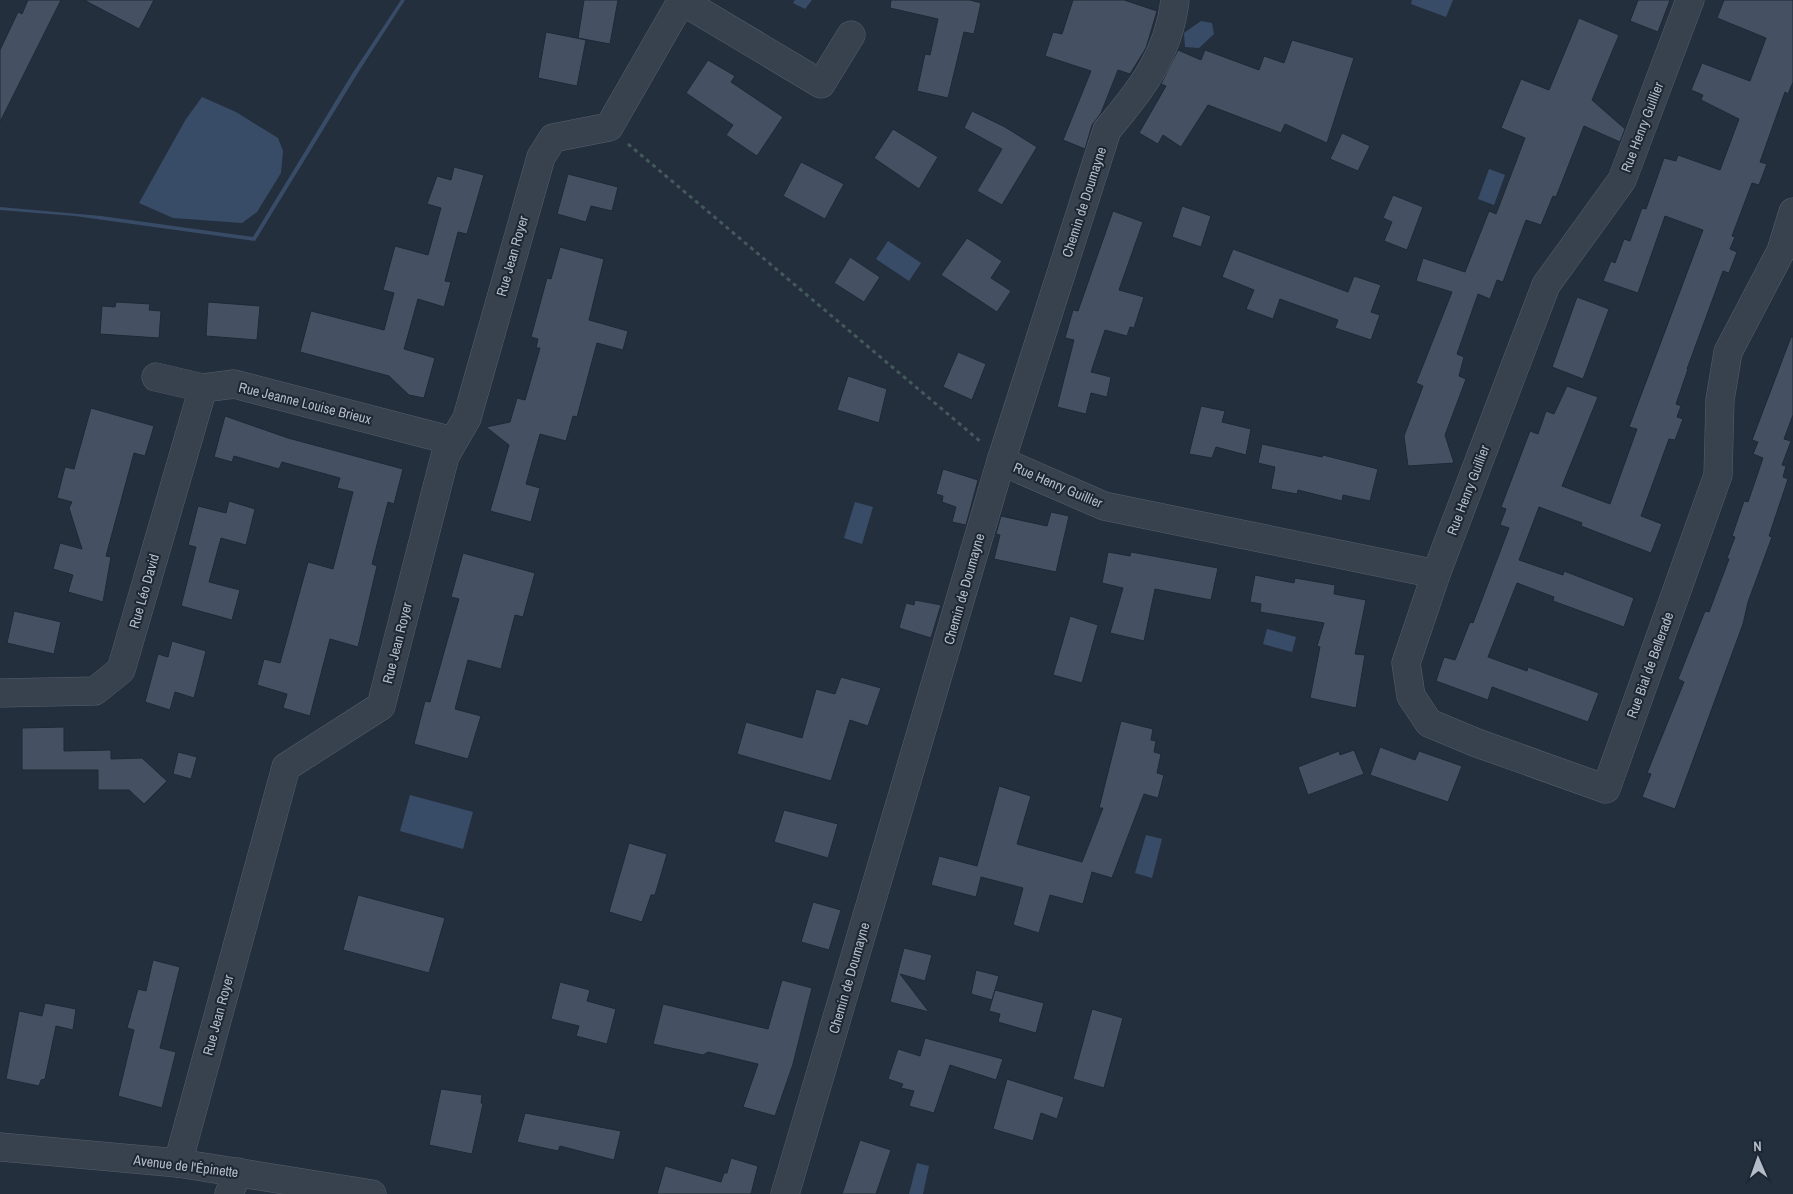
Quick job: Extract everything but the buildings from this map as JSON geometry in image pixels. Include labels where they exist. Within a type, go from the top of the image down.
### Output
[{"type":"street","name":"Chemin de Doumayne","points":[[785,1194],[1001,461],[1107,130],[1136,95],[1158,62],[1173,18],[1175,0]]},
{"type":"street","name":"Rue Henry Guillier","points":[[1001,461],[1104,506],[1436,574],[1546,285],[1622,180],[1690,0]]},
{"type":"street","points":[[610,127],[682,1],[821,84],[851,35]]},
{"type":"street","name":"Rue Jean Royer","points":[[178,1163],[286,767],[381,706],[445,456],[467,418],[541,157],[554,138],[610,127]]},
{"type":"street","name":"Rue Bial de Bellerade","points":[[1436,574],[1406,663],[1411,696],[1429,722],[1477,743],[1606,789],[1718,475],[1720,400],[1728,352],[1781,251],[1793,212]]},
{"type":"street","name":"Rue Jeanne Louise Brieux","points":[[156,377],[202,388],[234,384],[453,441]]},
{"type":"street","name":"Rue Léo David","points":[[0,693],[95,692],[121,670],[202,388]]},
{"type":"street","name":"Avenue de l'Épinette","points":[[0,1147],[178,1163],[234,1183],[372,1194]]},
{"type":"path","points":[[610,127],[1001,461]]},
{"type":"water","points":[[401,0],[405,0],[359,71],[255,241],[75,216],[0,210],[0,207],[101,216],[253,237],[352,74]]},
{"type":"water","points":[[795,0],[812,0],[805,9],[793,3]]},
{"type":"water","points":[[1412,0],[1453,0],[1446,17],[1411,4]]},
{"type":"water","points":[[1201,21],[1212,23],[1214,34],[1199,48],[1185,47],[1184,33]]},
{"type":"water","points":[[202,97],[236,112],[278,138],[283,151],[281,173],[257,212],[242,223],[173,218],[139,203],[186,119]]},
{"type":"water","points":[[1489,169],[1505,175],[1494,205],[1478,199]]},
{"type":"water","points":[[888,241],[921,263],[909,281],[876,259]]},
{"type":"water","points":[[855,502],[873,507],[862,544],[844,538]]},
{"type":"water","points":[[1267,629],[1296,637],[1292,652],[1263,644]]},
{"type":"water","points":[[410,795],[473,812],[463,849],[400,831]]},
{"type":"water","points":[[1146,835],[1162,839],[1152,878],[1135,873]]},
{"type":"water","points":[[917,1163],[929,1166],[923,1194],[909,1194]]}]
